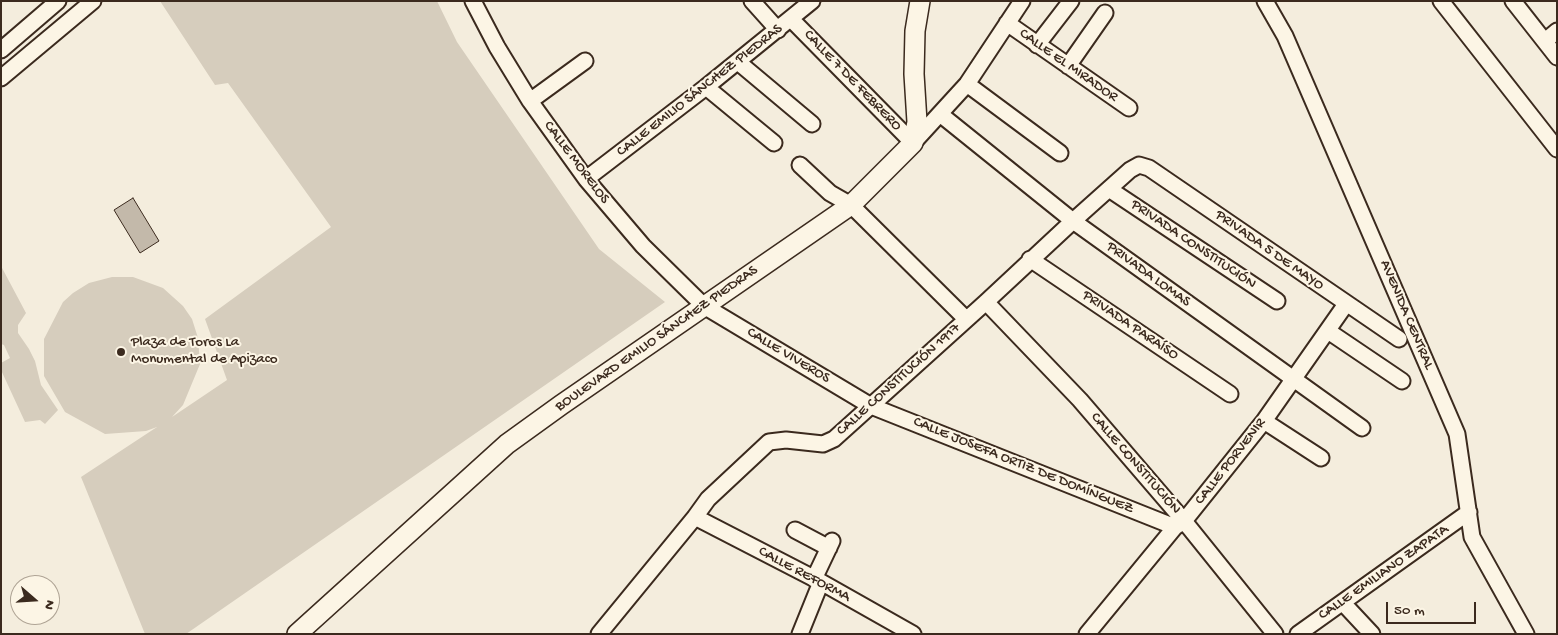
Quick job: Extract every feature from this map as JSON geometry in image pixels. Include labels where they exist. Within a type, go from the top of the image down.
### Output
[{"type":"main road","points":[[913,143],[917,122],[914,74],[915,31],[920,1]]},
{"type":"main road","name":"BOULEVARD EMILIO SÁNCHEZ PIEDRAS","points":[[297,634],[506,444],[851,205],[913,143]]},
{"type":"street","points":[[1,78],[93,1]]},
{"type":"street","name":"CALLE MORELOS","points":[[473,1],[497,47],[530,101],[586,179],[643,246],[704,306]]},
{"type":"street","points":[[752,1],[778,30]]},
{"type":"street","points":[[913,143],[967,84],[1022,1]]},
{"type":"street","points":[[1037,45],[1070,1]]},
{"type":"street","name":"AVENIDA CENTRAL","points":[[1265,1],[1286,36],[1457,434],[1470,512],[1472,536],[1526,634]]},
{"type":"street","points":[[1441,1],[1557,149]]},
{"type":"street","points":[[1,50],[54,2],[69,20]]},
{"type":"street","name":"CALLE EMILIO SÁNCHEZ PIEDRAS","points":[[586,179],[706,88],[791,19],[805,3]]},
{"type":"street","points":[[1522,4],[1545,41],[1557,56]]},
{"type":"street","points":[[1068,66],[1105,13]]},
{"type":"street","name":"CALLE 7 DE FEBRERO","points":[[791,19],[913,143]]},
{"type":"street","name":"CALLE EL MIRADOR","points":[[1007,23],[1129,108]]},
{"type":"street","points":[[1545,41],[1557,31]]},
{"type":"street","points":[[530,101],[584,61]]},
{"type":"street","points":[[738,62],[812,124]]},
{"type":"street","points":[[967,84],[1060,153]]},
{"type":"street","points":[[706,88],[774,144]]},
{"type":"street","name":"PRIVADA LOMAS","points":[[940,114],[1072,221],[1362,428]]},
{"type":"street","points":[[800,165],[830,193],[851,205],[966,319]]},
{"type":"street","name":"CALLE CONSTITUCIÓN 1917","points":[[599,634],[695,518],[708,499],[769,442],[786,440],[823,444],[834,439],[986,302],[1072,221],[1130,170],[1139,166]]},
{"type":"street","name":"PRIVADA 5 DE MAYO","points":[[1139,166],[1149,168],[1399,339]]},
{"type":"street","name":"PRIVADA CONSTITUCIÓN","points":[[1109,189],[1277,301]]},
{"type":"street","name":"PRIVADA PARAÍSO","points":[[1030,259],[1230,394]]},
{"type":"street","name":"CALLE CONSTITUCIÓN","points":[[986,302],[1080,400],[1180,524],[1275,634]]},
{"type":"street","name":"CALLE PORVENIR","points":[[1087,634],[1264,421],[1346,304]]},
{"type":"street","name":"CALLE VIVEROS","points":[[704,306],[871,406]]},
{"type":"street","points":[[1328,331],[1402,381]]},
{"type":"street","name":"CALLE JOSEFA ORTIZ DE DOMÍNGUEZ","points":[[871,406],[1180,524]]},
{"type":"street","points":[[1264,421],[1321,458]]},
{"type":"street","name":"CALLE EMILIANO ZAPATA","points":[[1298,634],[1470,512]]},
{"type":"street","name":"CALLE REFORMA","points":[[695,518],[817,580],[913,634]]},
{"type":"street","points":[[795,530],[830,544],[800,634]]},
{"type":"street","points":[[1343,603],[1372,634]]},
{"type":"shaded area","points":[[160,1],[437,1],[457,42],[599,249],[665,302],[186,634],[145,634],[81,477],[157,427],[146,431],[105,434],[65,412],[44,376],[44,339],[63,302],[89,283],[112,277],[133,277],[163,288],[183,306],[192,319],[198,338],[200,364],[183,405],[172,417],[227,380],[205,319],[331,227],[228,83],[215,85]]},
{"type":"shaded area","points":[[1,266],[26,313],[18,325],[18,333],[35,361],[41,385],[58,410],[45,424],[40,420],[25,422],[1,370],[1,363],[10,358],[4,345],[1,344]]},
{"type":"building","points":[[133,198],[159,241],[140,253],[114,210]]},
{"type":"place","name":"Plaza de Toros La Monumental de Apizaco","points":[[121,352]]}]
